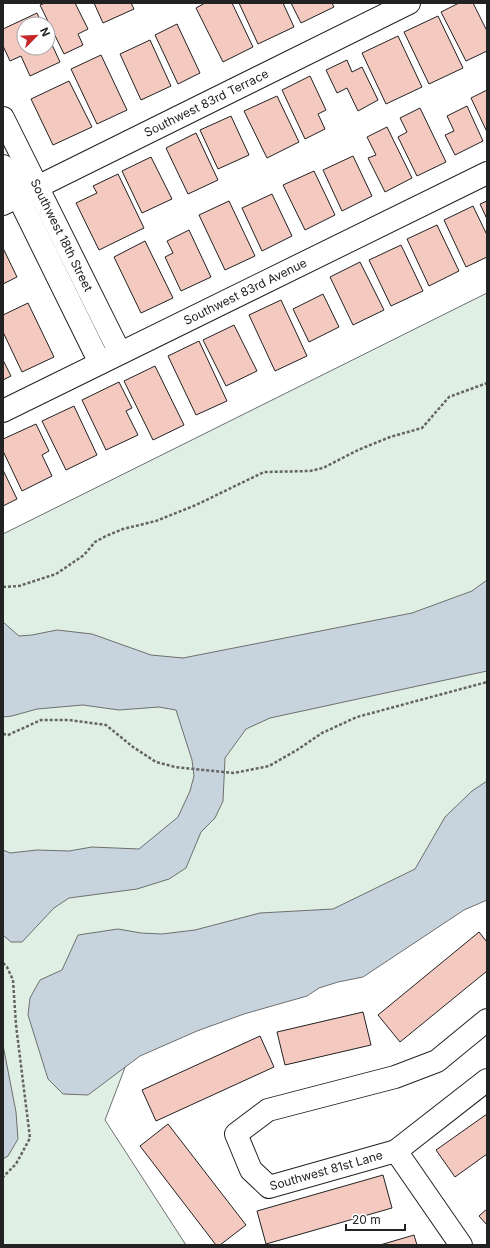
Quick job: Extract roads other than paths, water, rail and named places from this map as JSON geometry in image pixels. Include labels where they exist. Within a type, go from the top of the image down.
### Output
[{"type":"street","name":"Southwest 83rd Terrace","points":[[11,200],[409,3]]},
{"type":"street","name":"Southwest 18th Street","points":[[3,118],[120,354]]},
{"type":"street","name":"Southwest 18th Street","points":[[3,166],[11,200],[100,363]]},
{"type":"street","name":"Southwest 83rd Avenue","points":[[3,411],[487,173]]},
{"type":"street","name":"Southwest 81st Lane","points":[[487,1020],[436,1061],[395,1077],[268,1110],[236,1134],[251,1170],[269,1187],[396,1151],[487,1080]]},
{"type":"street","points":[[396,1151],[461,1245]]}]
